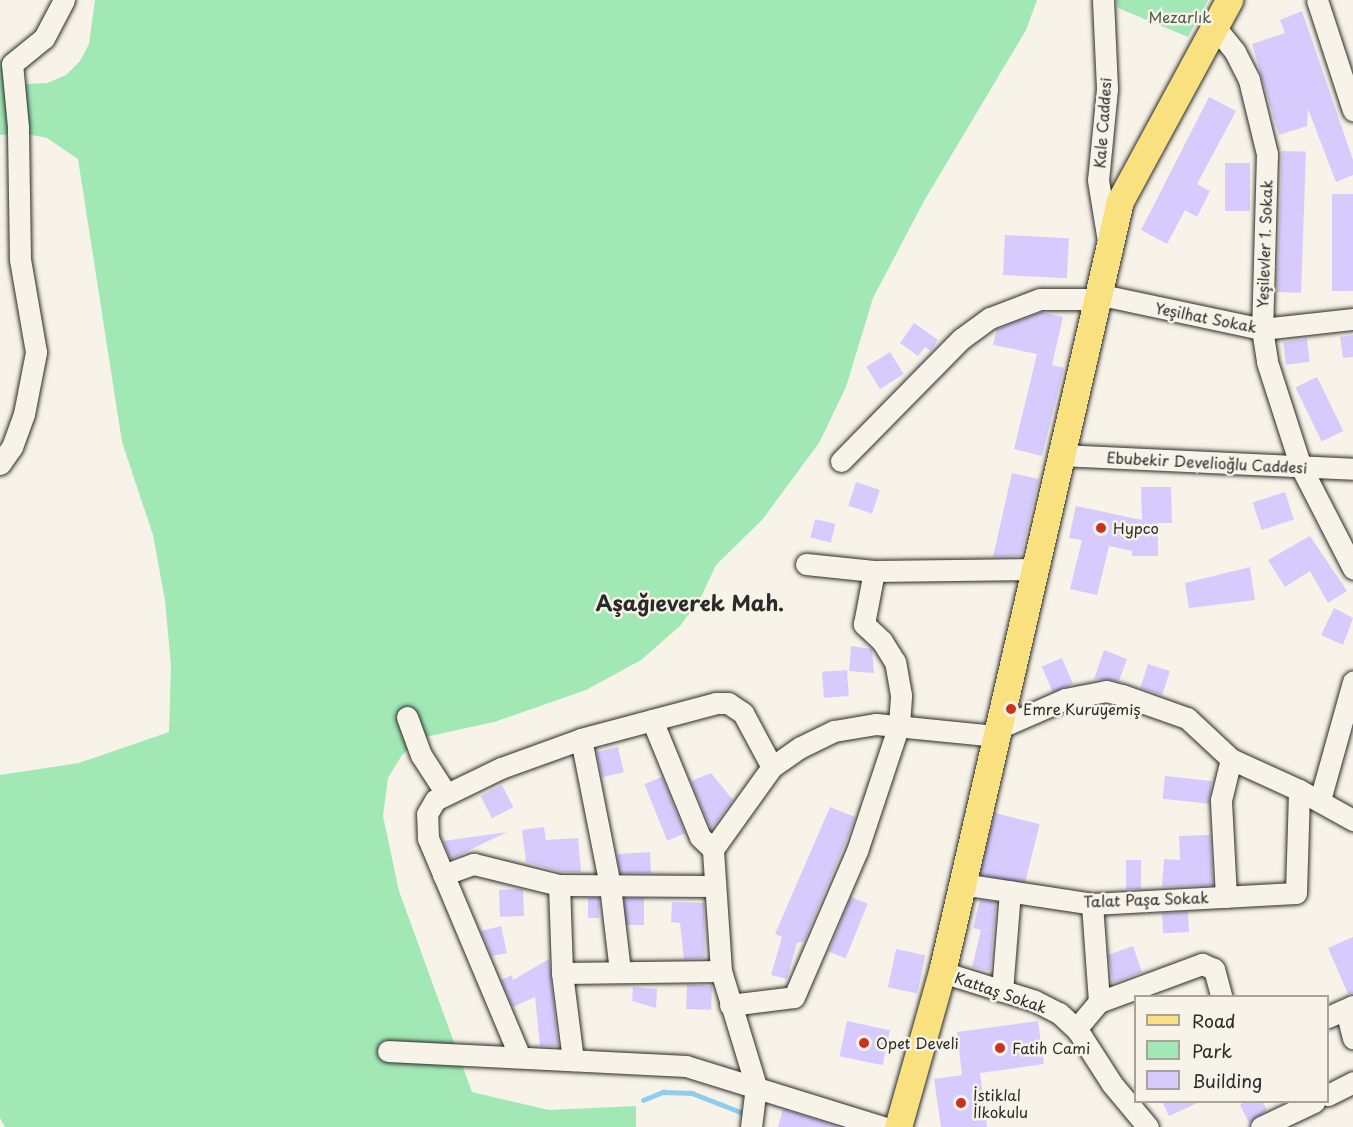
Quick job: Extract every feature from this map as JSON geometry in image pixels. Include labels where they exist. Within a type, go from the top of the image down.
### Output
[{"type":"main road","points":[[898,1127],[942,972],[1096,296],[1120,201],[1229,0]]},
{"type":"street","points":[[0,464],[12,447],[24,414],[36,352],[20,259],[18,127],[12,64],[44,38],[64,0]]},
{"type":"street","name":"Kale Caddesi","points":[[1103,0],[1107,89],[1098,180],[1109,245]]},
{"type":"street","points":[[1317,0],[1353,110]]},
{"type":"street","name":"Yeşilevler 1. Sokak","points":[[1215,27],[1249,80],[1267,154],[1262,329],[1267,362],[1301,467],[1353,568]]},
{"type":"street","name":"Yeşilhat Sokak","points":[[841,461],[961,339],[990,318],[1040,299],[1096,296],[1262,329],[1353,319]]},
{"type":"street","name":"Ebubekir Develioğlu Caddesi","points":[[1060,455],[1353,470]]},
{"type":"street","points":[[806,564],[874,571],[1035,569]]},
{"type":"street","points":[[730,1005],[794,997],[857,851],[899,725],[901,695],[895,662],[882,641],[864,624],[874,571]]},
{"type":"street","points":[[1320,800],[1353,682]]},
{"type":"street","points":[[751,1127],[756,1086],[721,971],[713,886],[713,849],[772,767],[801,747],[834,731],[863,724],[998,732],[1046,705],[1106,691],[1187,718],[1231,759],[1320,800],[1353,820]]},
{"type":"street","points":[[520,1057],[428,838],[426,822],[430,806],[446,792],[581,739],[716,703],[736,706],[743,713],[772,767]]},
{"type":"street","points":[[407,717],[421,755],[446,792]]},
{"type":"street","points":[[652,720],[700,837],[713,849]]},
{"type":"street","points":[[581,739],[610,886],[620,971]]},
{"type":"street","points":[[1226,897],[1221,800],[1231,759]]},
{"type":"street","name":"Talat Paşa Sokak","points":[[962,884],[1092,904],[1296,893],[1299,790]]},
{"type":"street","points":[[443,875],[474,864],[559,885],[713,886]]},
{"type":"street","points":[[559,885],[562,973],[573,1060]]},
{"type":"street","points":[[1002,991],[1010,891]]},
{"type":"street","points":[[1092,904],[1100,1002]]},
{"type":"street","points":[[1076,1029],[1100,1002],[1205,964],[1215,969],[1221,995]]},
{"type":"street","points":[[562,973],[721,971]]},
{"type":"street","name":"Kattaş Sokak","points":[[942,972],[1047,1006],[1076,1029],[1130,1099],[1148,1127]]},
{"type":"street","points":[[1342,1011],[1353,1038]]},
{"type":"street","points":[[388,1051],[686,1066],[883,1127]]},
{"type":"street","points":[[1329,1094],[1353,1082]]},
{"type":"street","points":[[1262,1127],[1310,1103]]},
{"type":"green space","points":[[95,0],[1037,0],[1026,30],[924,201],[873,298],[846,387],[819,443],[762,520],[716,565],[701,597],[680,626],[641,660],[586,690],[494,722],[421,738],[402,755],[388,778],[383,816],[399,891],[472,1092],[549,1110],[636,1106],[636,1127],[5,1127],[0,1118],[0,775],[79,763],[169,732],[171,666],[165,600],[153,535],[122,442],[78,159],[47,138],[22,133],[0,135],[0,59],[26,84],[47,83],[66,75],[80,61],[89,44]]},
{"type":"green space","name":"Mezarlık","points":[[1116,0],[1208,0],[1188,37],[1118,8]]},
{"type":"building","points":[[1302,11],[1353,160],[1353,175],[1336,182],[1308,109],[1307,126],[1279,135],[1252,44],[1285,33],[1280,20]]},
{"type":"building","points":[[1209,97],[1236,111],[1197,184],[1210,191],[1197,217],[1185,210],[1167,244],[1141,230]]},
{"type":"building","points":[[1282,151],[1306,152],[1301,293],[1277,292]]},
{"type":"building","points":[[1225,163],[1250,163],[1250,211],[1225,211]]},
{"type":"building","points":[[1332,194],[1353,194],[1353,291],[1332,291]]},
{"type":"building","points":[[1005,235],[1069,238],[1067,278],[1003,275]]},
{"type":"building","points":[[1041,312],[1063,317],[1052,365],[1064,368],[1042,456],[1014,449],[1037,354],[993,345],[997,329]]},
{"type":"building","points":[[914,323],[938,340],[931,351],[925,347],[918,356],[900,343]]},
{"type":"building","points":[[1353,335],[1353,357],[1343,358],[1340,337]]},
{"type":"building","points":[[1307,339],[1310,362],[1286,365],[1283,342]]},
{"type":"building","points":[[890,352],[904,374],[880,389],[866,367]]},
{"type":"building","points":[[1317,377],[1343,431],[1322,441],[1295,388]]},
{"type":"building","points":[[1012,473],[1039,479],[1021,556],[993,557]]},
{"type":"building","points":[[856,482],[880,490],[872,514],[848,506]]},
{"type":"building","points":[[1141,487],[1171,487],[1172,523],[1158,523],[1158,556],[1132,556],[1132,551],[1109,546],[1097,595],[1070,589],[1082,540],[1069,538],[1076,506],[1142,520]]},
{"type":"building","points":[[1285,492],[1294,520],[1262,530],[1253,503]]},
{"type":"building","points":[[815,519],[835,524],[831,543],[810,537]]},
{"type":"building","points":[[1310,536],[1347,591],[1328,603],[1310,571],[1285,587],[1268,560]]},
{"type":"building","points":[[1250,567],[1255,600],[1189,608],[1185,583]]},
{"type":"building","points":[[1334,608],[1353,618],[1343,645],[1321,635]]},
{"type":"building","points":[[851,646],[872,649],[874,673],[849,671]]},
{"type":"building","points":[[1104,650],[1127,659],[1119,681],[1094,679]]},
{"type":"building","points":[[1062,658],[1073,684],[1053,692],[1042,667]]},
{"type":"building","points":[[1148,664],[1170,671],[1162,695],[1140,688]]},
{"type":"building","points":[[847,670],[849,696],[824,698],[822,672]]},
{"type":"building","points":[[618,747],[624,772],[602,777],[597,752]]},
{"type":"building","points":[[711,773],[733,800],[711,829],[691,781]]},
{"type":"building","points":[[1165,776],[1212,781],[1209,804],[1163,799]]},
{"type":"building","points":[[662,777],[685,834],[667,841],[644,784]]},
{"type":"building","points":[[502,785],[513,807],[492,818],[481,796]]},
{"type":"building","points":[[830,807],[855,817],[851,829],[804,941],[797,943],[787,979],[771,975],[782,937],[775,934]]},
{"type":"building","points":[[995,813],[1040,824],[1024,885],[980,874]]},
{"type":"building","points":[[544,827],[546,840],[578,838],[581,872],[561,872],[526,862],[522,830]]},
{"type":"building","points":[[507,832],[451,859],[443,841]]},
{"type":"building","points":[[1210,835],[1213,885],[1162,887],[1164,859],[1180,860],[1179,836]]},
{"type":"building","points":[[650,852],[651,873],[620,873],[617,854]]},
{"type":"building","points":[[1126,860],[1141,860],[1141,889],[1126,889]]},
{"type":"building","points":[[523,889],[524,916],[500,917],[499,890]]},
{"type":"building","points":[[851,897],[868,904],[846,958],[829,952]]},
{"type":"building","points":[[588,898],[599,898],[599,918],[588,918]]},
{"type":"building","points":[[624,898],[644,898],[644,925],[624,925]]},
{"type":"building","points":[[980,900],[996,902],[990,971],[972,967],[981,930],[973,928]]},
{"type":"building","points":[[672,902],[704,903],[705,958],[684,959],[680,923],[671,922]]},
{"type":"building","points":[[1188,912],[1189,932],[1163,933],[1162,913]]},
{"type":"building","points":[[501,926],[507,953],[492,956],[481,931]]},
{"type":"building","points":[[1353,937],[1353,993],[1348,994],[1328,948]]},
{"type":"building","points":[[1133,946],[1142,972],[1113,983],[1108,955]]},
{"type":"building","points":[[896,949],[925,955],[917,993],[888,987]]},
{"type":"building","points":[[549,959],[558,1046],[540,1046],[535,997],[513,1007],[501,980],[512,975],[513,980]]},
{"type":"building","points":[[687,985],[712,986],[711,1010],[686,1009]]},
{"type":"building","points":[[633,987],[657,989],[656,1008],[632,1001]]},
{"type":"building","points":[[847,1021],[890,1030],[883,1065],[840,1056]]},
{"type":"building","points":[[1038,1021],[1044,1064],[980,1073],[987,1127],[941,1127],[934,1079],[962,1075],[957,1032]]},
{"type":"building","points":[[1163,1103],[1198,1103],[1169,1116]]},
{"type":"building","points":[[1263,1103],[1267,1110],[1249,1123],[1240,1105]]},
{"type":"building","points":[[783,1109],[839,1127],[778,1127]]},
{"type":"waterway","points":[[643,1100],[663,1092],[692,1093],[746,1114]]},
{"type":"place","name":"Hypco","points":[[1101,528]]},
{"type":"place","name":"Emre Kuruyemiş","points":[[1011,709]]},
{"type":"place","name":"Opet Develi","points":[[864,1043]]},
{"type":"place","name":"Fatih Cami","points":[[1000,1048]]},
{"type":"place","name":"İstiklal İlkokulu","points":[[961,1103]]},
{"type":"district","name":"Aşağıeverek Mah.","points":[[690,602]]}]
